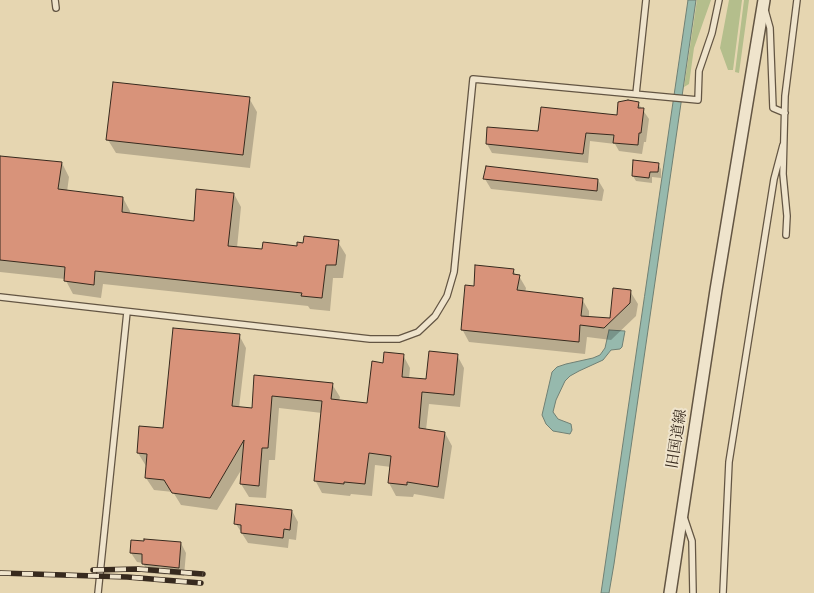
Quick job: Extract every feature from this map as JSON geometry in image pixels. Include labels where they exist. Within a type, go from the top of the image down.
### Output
[{"type":"street","name":"旧国道線","points":[[671,590],[716,290],[764,3]]},
{"type":"lane","points":[[55,0],[56,8]]},
{"type":"lane","points":[[636,94],[646,0]]},
{"type":"lane","points":[[0,298],[370,339],[400,339],[418,332],[435,316],[447,296],[454,272],[473,79],[698,100],[699,71],[712,33],[719,0]]},
{"type":"lane","points":[[786,235],[782,174],[784,113],[797,0]]},
{"type":"lane","points":[[764,3],[770,28],[773,108],[784,113]]},
{"type":"lane","points":[[722,593],[729,462],[774,179],[783,145]]},
{"type":"lane","points":[[98,593],[127,312]]},
{"type":"lane","points":[[682,512],[692,541],[694,593]]},
{"type":"green space","points":[[697,0],[711,0],[694,48],[689,84],[684,87]]},
{"type":"green space","points":[[729,0],[742,0],[733,70],[728,70],[720,48]]},
{"type":"green space","points":[[744,0],[749,0],[739,73],[735,72]]},
{"type":"water","points":[[688,0],[696,0],[614,564],[609,593],[601,593]]},
{"type":"water","points":[[609,330],[625,331],[622,347],[611,350],[603,360],[579,371],[565,381],[556,400],[553,412],[558,419],[571,424],[572,430],[570,434],[553,431],[546,424],[542,415],[552,372],[557,367],[600,355],[605,348]]},
{"type":"building","points":[[113,82],[250,97],[243,155],[106,140]]},
{"type":"building","points":[[628,100],[639,102],[638,108],[644,108],[638,145],[613,143],[614,135],[586,133],[583,154],[486,144],[487,127],[538,131],[541,107],[617,115],[618,102]]},
{"type":"building","points":[[0,156],[62,162],[58,189],[123,197],[122,212],[194,221],[196,189],[234,193],[228,246],[262,249],[263,242],[297,246],[297,242],[303,243],[304,236],[339,240],[336,265],[326,265],[322,298],[301,296],[302,293],[95,271],[94,285],[64,281],[65,267],[0,260]]},
{"type":"building","points":[[633,160],[659,163],[658,172],[650,172],[649,178],[632,176]]},
{"type":"building","points":[[486,166],[598,179],[597,191],[483,179]]},
{"type":"building","points":[[475,265],[514,269],[513,274],[520,275],[517,290],[583,298],[581,316],[610,318],[613,288],[631,290],[630,303],[604,328],[580,325],[579,342],[461,330],[465,285],[474,286]]},
{"type":"building","points":[[173,328],[240,334],[232,406],[252,408],[254,375],[333,383],[331,399],[367,403],[372,361],[383,363],[384,352],[404,354],[402,377],[426,379],[429,351],[458,354],[454,395],[422,392],[419,428],[445,432],[438,487],[407,482],[407,485],[388,483],[391,456],[369,453],[365,484],[314,481],[322,401],[272,396],[268,448],[262,448],[259,486],[240,484],[244,440],[210,498],[172,493],[164,480],[145,478],[147,454],[137,453],[139,426],[163,428]]},
{"type":"building","points":[[236,504],[292,510],[290,530],[284,529],[283,538],[241,533],[241,525],[234,524]]},
{"type":"building","points":[[144,539],[181,542],[179,568],[142,564],[142,554],[130,553],[131,540],[144,541]]},
{"type":"railway","points":[[93,570],[138,569],[203,574]]},
{"type":"railway","points":[[0,573],[127,577],[201,583]]}]
